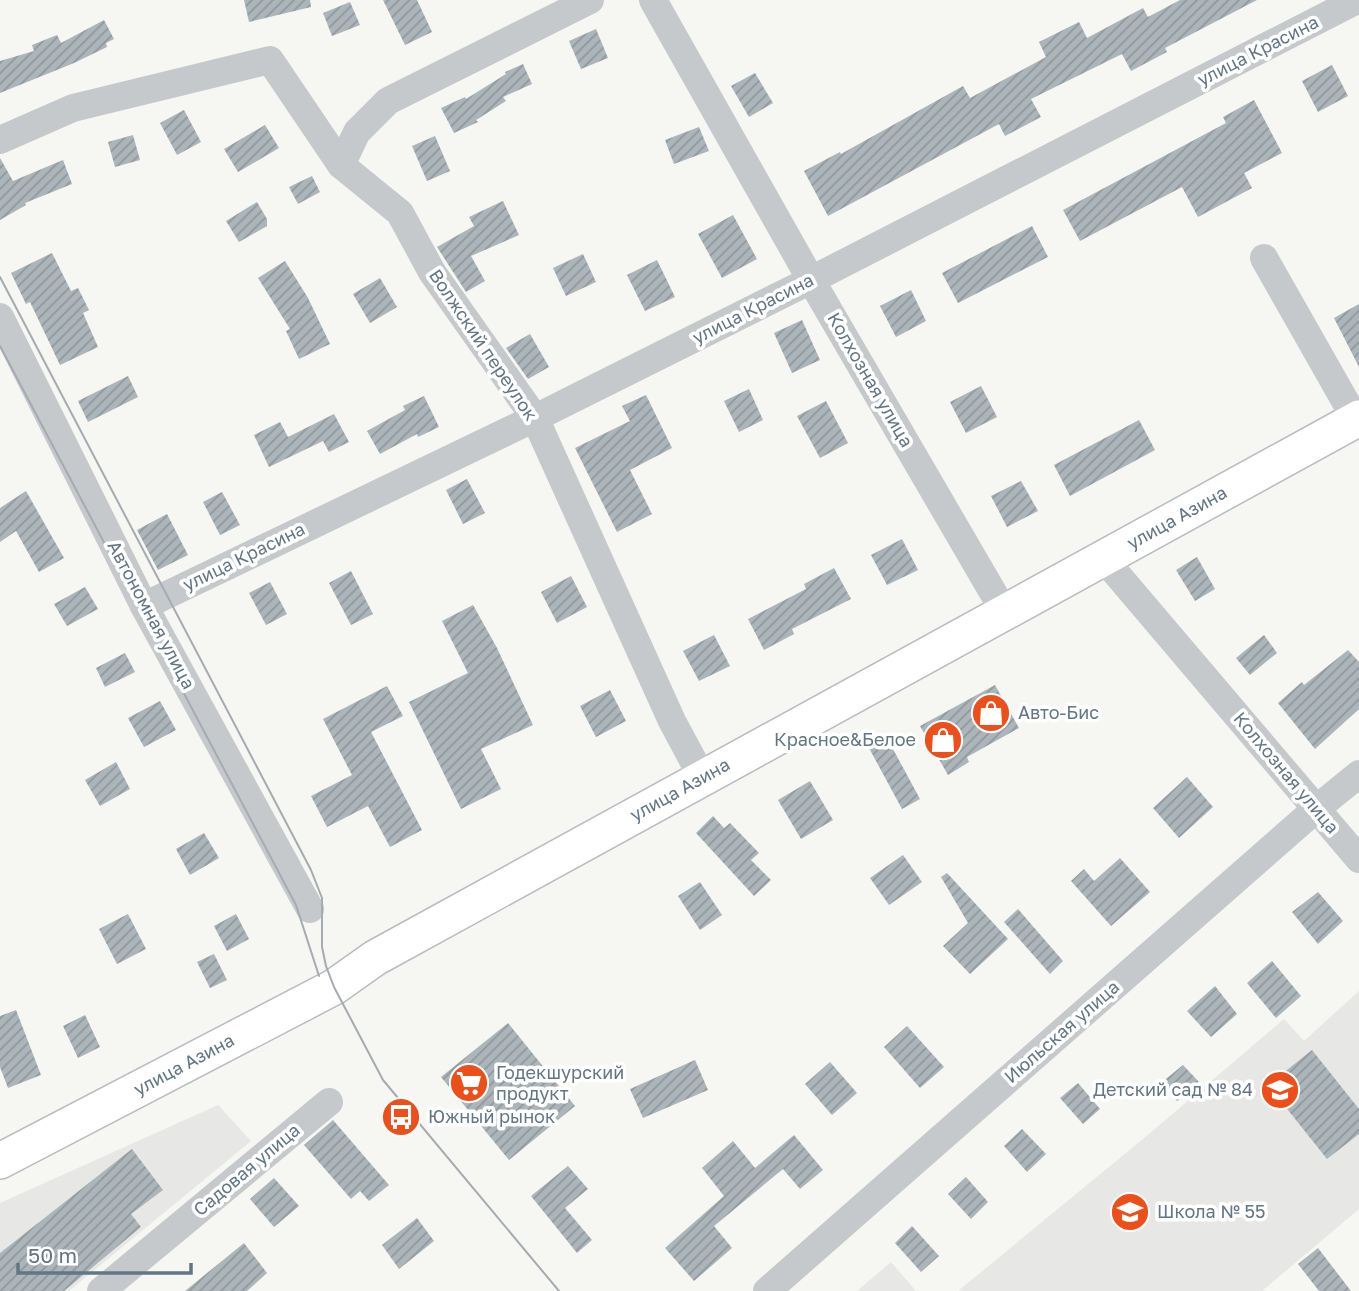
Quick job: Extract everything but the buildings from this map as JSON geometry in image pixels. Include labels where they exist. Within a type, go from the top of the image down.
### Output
[{"type":"main road","name":"улица Азина","points":[[0,1161],[334,987],[376,958],[1358,419]]},
{"type":"street","points":[[341,165],[357,132],[388,101],[590,0]]},
{"type":"street","name":"Колхозная улица","points":[[653,0],[1004,613]]},
{"type":"street","name":"улица Красина","points":[[144,606],[535,418],[811,280],[1356,0]]},
{"type":"street","name":"Волжский переулок","points":[[0,140],[73,108],[270,60],[341,165],[400,213],[432,272],[535,418],[672,721],[702,778]]},
{"type":"street","points":[[1264,258],[1358,419]]},
{"type":"street","name":"Автономная улица","points":[[0,317],[144,606],[310,909]]},
{"type":"street","name":"Колхозная улица","points":[[1104,559],[1359,859]]},
{"type":"street","name":"Июльская улица","points":[[766,1291],[1359,774]]},
{"type":"street","name":"Садовая улица","points":[[101,1291],[329,1102]]},
{"type":"shaded area","name":"Детский сад № 84","points":[[1359,991],[1359,1209],[1262,1291],[958,1291],[1284,1019],[1304,1041]]},
{"type":"shaded area","points":[[218,1105],[251,1141],[69,1291],[0,1291],[0,1203]]},
{"type":"shaded area","points":[[891,1262],[916,1291],[857,1291]]},
{"type":"tram line","points":[[0,277],[311,870],[322,898],[322,947],[326,966],[334,987],[383,1080],[559,1291]]},
{"type":"tram line","points":[[0,346],[296,905],[319,976]]},
{"type":"place","name":"Авто-Бис","points":[[991,713]]},
{"type":"place","name":"Красное&Белое","points":[[943,740]]},
{"type":"place","name":"Годекшурский продукт","points":[[469,1083]]},
{"type":"place","name":"Детский сад № 84","points":[[1280,1090]]},
{"type":"place","name":"Южный рынок","points":[[401,1117]]},
{"type":"place","name":"Школа № 55","points":[[1130,1212]]}]
